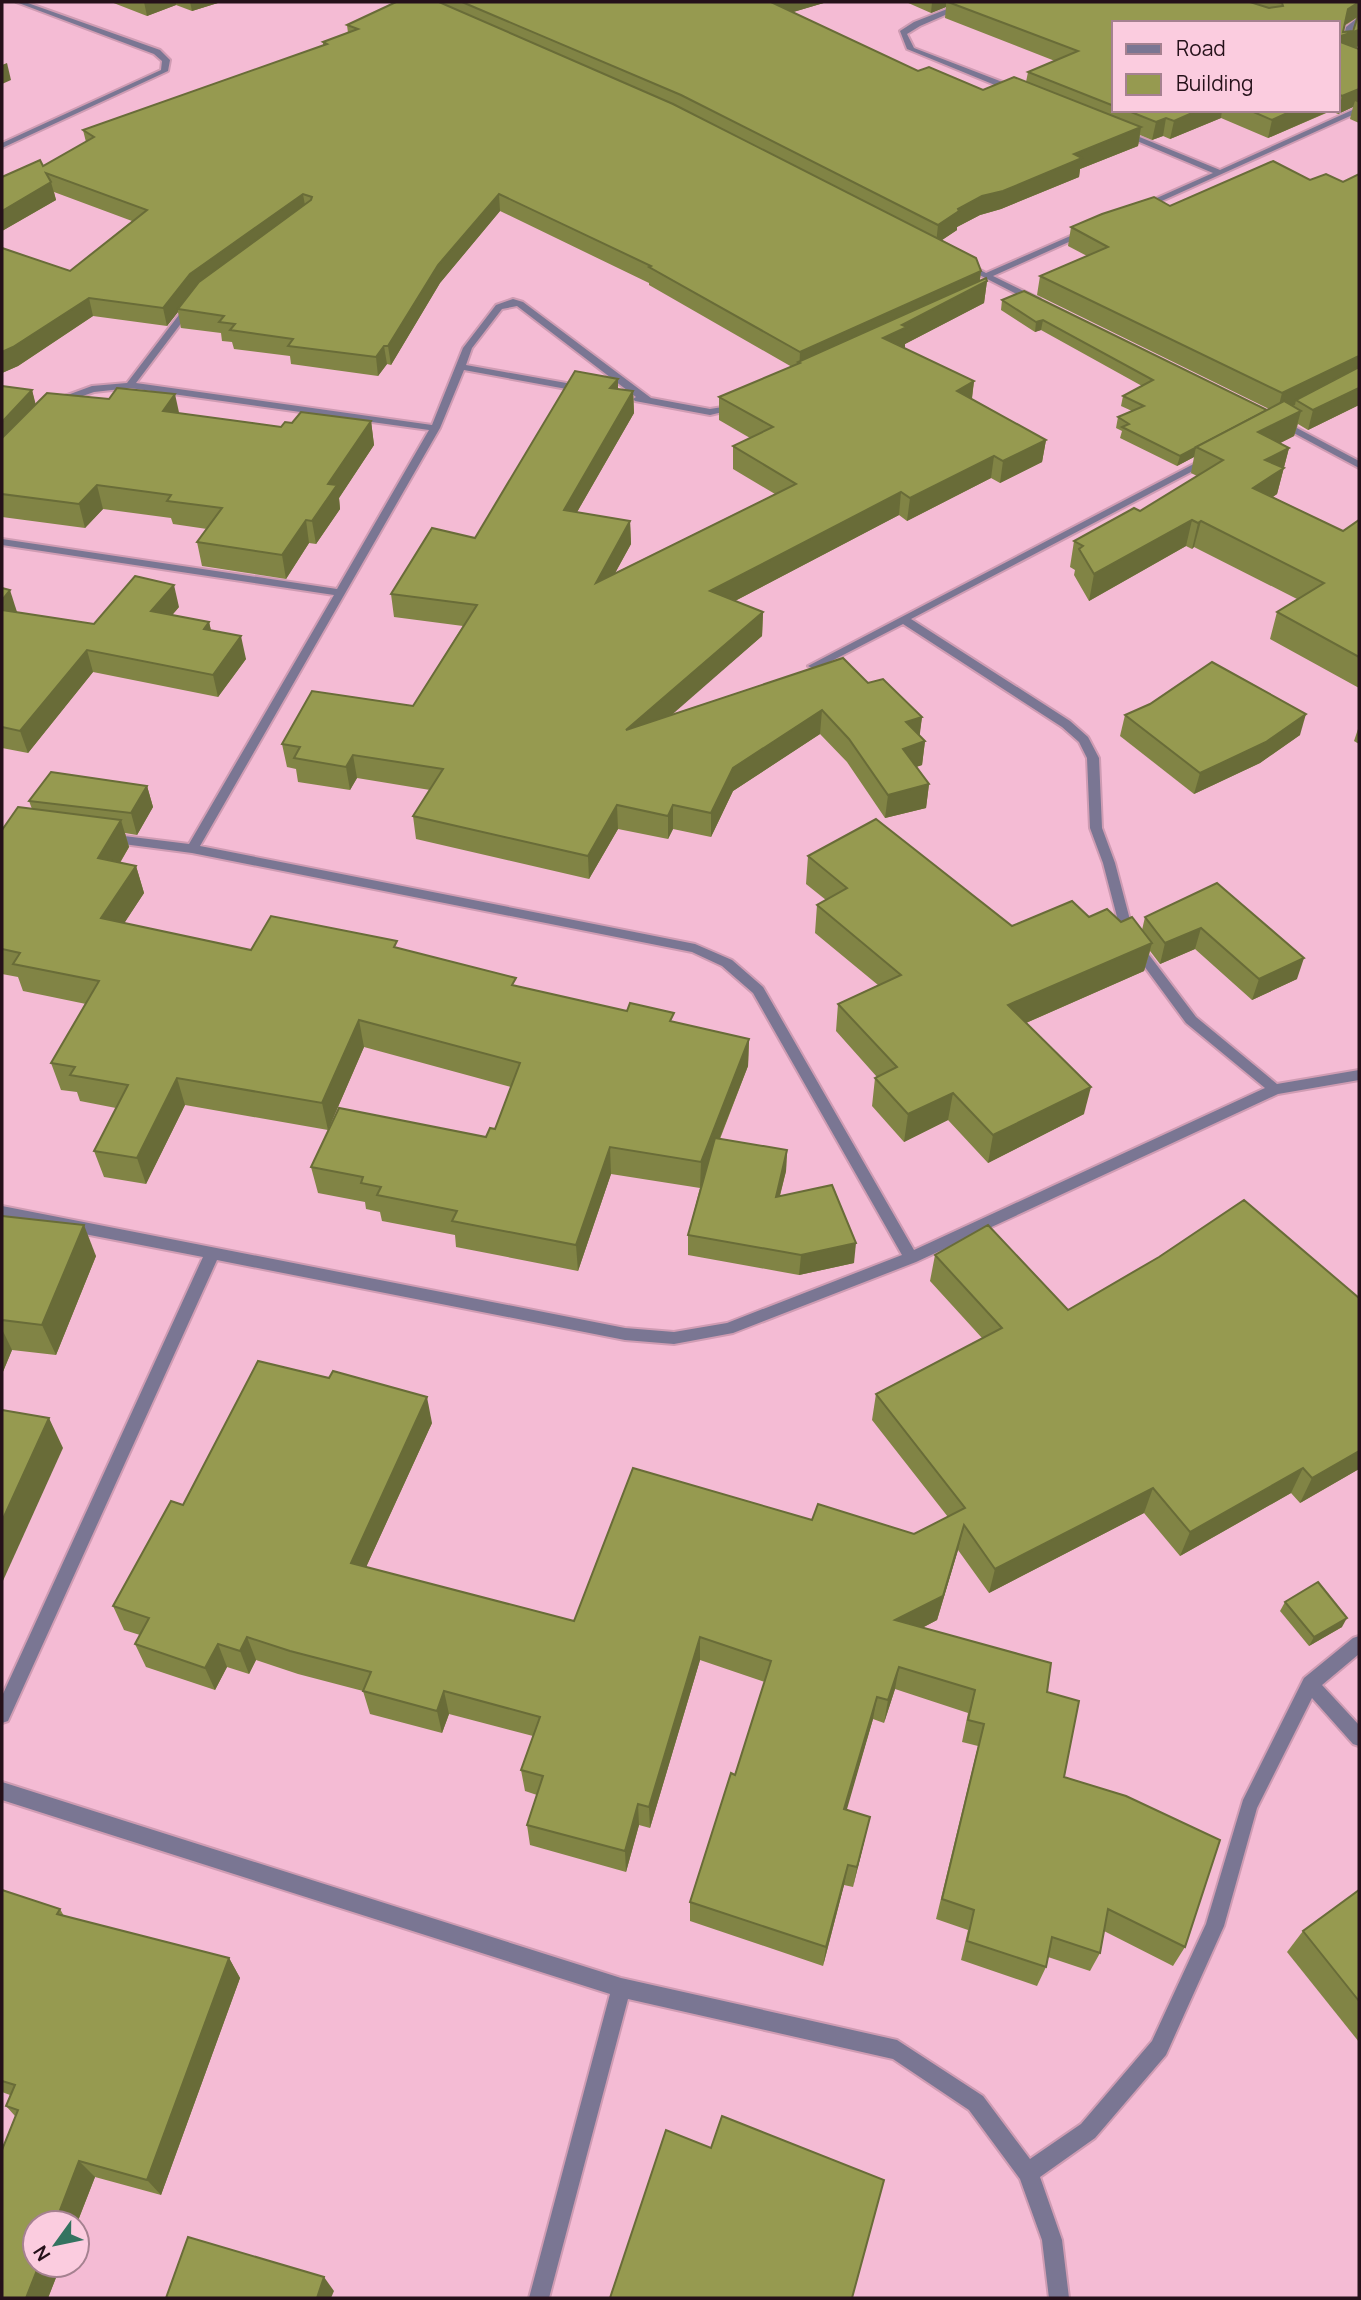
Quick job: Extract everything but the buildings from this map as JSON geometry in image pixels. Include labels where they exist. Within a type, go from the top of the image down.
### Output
[{"type":"street","points":[[2,146],[164,71],[166,60],[157,51],[19,2]]},
{"type":"street","points":[[971,2],[917,24],[903,33],[911,49],[1027,95]]},
{"type":"street","points":[[1345,46],[1350,27],[1359,21]]},
{"type":"street","points":[[1134,211],[1359,109]]},
{"type":"street","points":[[1118,132],[1221,173]]},
{"type":"street","points":[[986,276],[1097,228]]},
{"type":"street","points":[[961,263],[1041,303]]},
{"type":"street","points":[[991,290],[1003,284]]},
{"type":"street","points":[[130,385],[198,296]]},
{"type":"street","points":[[192,849],[435,428],[468,348],[499,307],[513,302],[520,304],[647,400]]},
{"type":"street","points":[[462,367],[594,391]]},
{"type":"street","points":[[49,411],[58,401],[92,389],[130,385],[435,428]]},
{"type":"street","points":[[621,396],[710,412],[732,409],[744,404]]},
{"type":"street","points":[[1266,415],[1359,465]]},
{"type":"street","points":[[1267,428],[1290,415]]},
{"type":"street","points":[[814,666],[1219,453]]},
{"type":"street","points":[[2,542],[338,592]]},
{"type":"street","points":[[905,620],[1066,724],[1084,740],[1093,758],[1096,828],[1109,863],[1128,936],[1191,1020],[1275,1089]]},
{"type":"street","points":[[97,836],[192,849],[695,948],[727,963],[758,990],[911,1258]]},
{"type":"street","points":[[2,1212],[625,1334],[674,1338],[728,1329],[911,1258],[1275,1089],[1359,1075]]},
{"type":"street","points":[[2,1716],[212,1254]]},
{"type":"street","points":[[1028,2173],[1088,2131],[1159,2048],[1214,1926],[1249,1806],[1310,1684],[1359,1644]]},
{"type":"street","points":[[1310,1684],[1359,1738]]},
{"type":"street","points":[[2,1791],[621,1988],[897,2050],[976,2103],[1028,2173],[1052,2240],[1059,2298]]},
{"type":"street","points":[[538,2298],[621,1988]]}]
